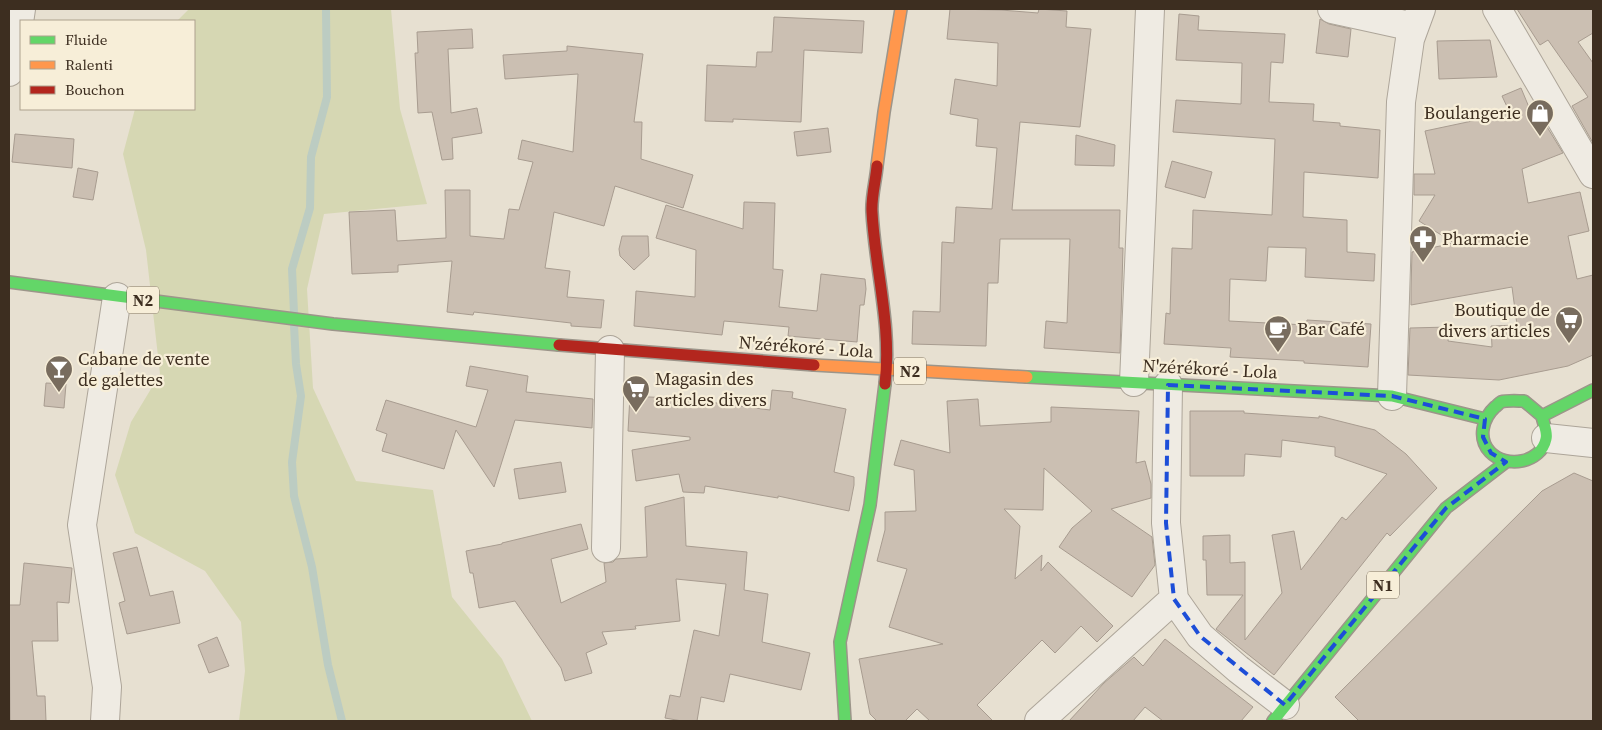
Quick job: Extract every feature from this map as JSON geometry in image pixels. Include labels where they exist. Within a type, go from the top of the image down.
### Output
[{"type":"main road","points":[[845,708],[840,642],[870,505],[887,370],[885,315],[872,210],[884,112],[901,9]]},
{"type":"main road","name":"N2","points":[[9,282],[117,297]]},
{"type":"main road","name":"N'zérékoré - Lola","points":[[117,297],[333,324],[610,350],[887,370],[1392,396],[1485,419]]},
{"type":"main road","points":[[1544,427],[1524,401],[1501,402],[1485,419],[1483,437],[1491,453],[1506,462],[1523,462],[1538,453],[1544,427],[1593,390]]},
{"type":"main road","name":"N1","points":[[1279,713],[1446,508],[1506,462]]},
{"type":"street","points":[[9,72],[21,9]]},
{"type":"street","points":[[1134,382],[1150,9]]},
{"type":"street","points":[[1332,9],[1418,18],[1410,39],[1401,102],[1392,396]]},
{"type":"street","points":[[1497,9],[1593,174]]},
{"type":"street","points":[[105,721],[107,687],[82,525],[117,297]]},
{"type":"street","points":[[606,548],[610,350]]},
{"type":"street","points":[[1168,385],[1166,523],[1174,599],[1200,636],[1238,669],[1279,713]]},
{"type":"street","points":[[1544,427],[1593,443]]},
{"type":"street","points":[[1039,721],[1174,599]]},
{"type":"street","points":[[831,721],[845,708]]},
{"type":"highlighted area","points":[[1168,385],[1392,396],[1485,419],[1483,437],[1491,453],[1506,462],[1446,508],[1285,705],[1200,636],[1174,599],[1166,523]]},
{"type":"green space","points":[[189,9],[391,9],[400,109],[427,204],[324,214],[307,289],[313,388],[356,481],[433,490],[452,597],[502,659],[532,721],[239,721],[245,671],[241,622],[205,571],[135,533],[115,475],[131,422],[160,374],[146,250],[123,154],[135,110],[195,110],[195,20],[178,20]]},
{"type":"building","points":[[950,9],[1038,13],[1039,9],[1067,11],[1066,27],[1091,29],[1080,127],[1020,122],[1012,210],[1120,210],[1119,248],[1123,248],[1120,353],[1044,348],[1046,321],[1067,323],[1070,239],[1000,239],[998,283],[988,283],[986,346],[912,344],[913,311],[940,312],[942,242],[954,243],[956,207],[992,209],[997,148],[976,146],[978,119],[950,114],[955,79],[997,86],[998,43],[947,39]]},
{"type":"building","points":[[1517,9],[1593,9],[1593,33],[1578,42],[1593,63],[1593,143],[1572,106],[1588,97],[1548,40],[1540,45]]},
{"type":"building","points":[[1179,14],[1199,16],[1198,30],[1285,34],[1283,63],[1271,62],[1269,102],[1314,104],[1313,121],[1340,123],[1340,126],[1380,130],[1378,178],[1304,172],[1303,217],[1347,220],[1347,252],[1375,254],[1374,281],[1305,277],[1306,248],[1268,247],[1266,281],[1230,279],[1229,321],[1306,325],[1307,320],[1371,324],[1368,367],[1230,357],[1231,348],[1164,344],[1166,313],[1170,314],[1172,248],[1192,249],[1193,210],[1272,215],[1275,139],[1173,132],[1176,100],[1241,104],[1242,63],[1176,60]]},
{"type":"building","points":[[774,17],[864,21],[862,53],[804,50],[801,122],[733,119],[733,122],[705,121],[707,65],[756,67],[757,52],[772,52]]},
{"type":"building","points":[[1320,19],[1329,24],[1351,29],[1348,57],[1316,53]]},
{"type":"building","points":[[472,29],[473,48],[448,49],[451,113],[477,108],[482,133],[452,138],[453,159],[442,160],[432,112],[418,113],[415,53],[418,53],[417,32]]},
{"type":"building","points":[[1490,40],[1497,77],[1439,79],[1437,41]]},
{"type":"building","points":[[567,46],[643,54],[634,122],[642,122],[641,159],[693,175],[683,208],[615,186],[604,226],[554,212],[545,268],[570,271],[567,297],[604,300],[601,328],[571,326],[571,323],[474,312],[473,315],[447,312],[452,261],[398,265],[398,272],[352,274],[349,212],[395,210],[397,241],[446,238],[445,190],[470,190],[470,236],[504,239],[509,209],[519,210],[533,162],[518,159],[522,140],[573,152],[578,74],[505,79],[503,55],[567,51]]},
{"type":"building","points":[[1521,88],[1531,112],[1536,111],[1540,124],[1544,122],[1563,153],[1522,169],[1528,203],[1580,192],[1589,231],[1568,236],[1577,279],[1593,275],[1593,355],[1568,366],[1499,380],[1408,375],[1410,328],[1449,327],[1448,341],[1492,347],[1491,326],[1517,325],[1512,287],[1411,305],[1411,289],[1412,252],[1454,243],[1419,221],[1435,195],[1414,195],[1414,174],[1435,174],[1425,131],[1510,113],[1502,96]]},
{"type":"building","points":[[828,128],[831,152],[797,156],[794,132]]},
{"type":"building","points":[[15,134],[74,139],[72,168],[12,162]]},
{"type":"building","points":[[1076,135],[1115,145],[1114,166],[1075,165]]},
{"type":"building","points":[[1172,161],[1212,172],[1205,198],[1165,187]]},
{"type":"building","points":[[78,168],[98,172],[93,200],[73,197]]},
{"type":"building","points":[[744,202],[775,203],[773,269],[783,270],[779,307],[817,311],[821,274],[865,279],[864,305],[860,305],[857,342],[788,336],[789,327],[724,321],[722,335],[634,326],[636,291],[695,297],[696,250],[656,238],[666,205],[743,229]]},
{"type":"building","points":[[622,236],[648,236],[649,256],[634,270],[620,256],[619,249]]},
{"type":"building","points":[[470,366],[528,376],[526,392],[593,399],[592,428],[515,420],[494,487],[456,430],[444,469],[382,451],[387,434],[376,430],[386,400],[476,427],[488,390],[466,386]]},
{"type":"building","points":[[46,383],[66,384],[64,408],[44,406]]},
{"type":"building","points":[[772,390],[793,392],[792,398],[846,409],[834,472],[854,477],[849,511],[778,496],[778,498],[705,486],[704,493],[683,492],[679,474],[636,481],[632,450],[690,440],[690,437],[628,431],[630,396],[709,400],[709,402],[770,410]]},
{"type":"building","points":[[978,399],[980,426],[1051,422],[1051,407],[1139,411],[1136,463],[1145,461],[1151,484],[1151,498],[1111,509],[1152,537],[1155,565],[1132,597],[1059,547],[1072,528],[1092,511],[1044,468],[1043,510],[1004,509],[1020,526],[1015,579],[1042,555],[1041,571],[1048,562],[1113,626],[1097,642],[1081,626],[1055,653],[1042,640],[977,705],[993,721],[930,721],[917,709],[905,721],[877,721],[870,714],[859,659],[943,644],[889,627],[907,569],[877,561],[885,530],[885,512],[916,511],[914,470],[894,465],[901,440],[950,453],[947,401]]},
{"type":"building","points":[[1190,411],[1244,411],[1244,413],[1319,418],[1319,416],[1375,430],[1406,454],[1437,488],[1390,536],[1387,533],[1274,675],[1216,629],[1243,595],[1207,595],[1206,560],[1203,560],[1203,536],[1230,535],[1230,563],[1245,562],[1245,640],[1282,593],[1272,535],[1294,531],[1301,570],[1342,517],[1346,520],[1387,474],[1335,456],[1335,447],[1282,440],[1281,457],[1245,454],[1244,476],[1190,476]]},
{"type":"building","points":[[561,462],[566,492],[519,499],[514,469]]},
{"type":"building","points":[[1574,473],[1593,481],[1593,721],[1359,721],[1335,697],[1542,491]]},
{"type":"building","points":[[684,497],[686,546],[747,552],[744,590],[768,594],[762,642],[810,653],[801,690],[730,674],[724,702],[701,697],[697,721],[665,718],[670,695],[680,697],[694,630],[719,636],[726,584],[676,579],[680,621],[635,626],[636,629],[602,632],[607,644],[586,653],[592,673],[565,681],[561,668],[515,601],[479,608],[473,573],[470,573],[466,551],[581,524],[588,549],[551,559],[561,603],[606,582],[604,563],[613,562],[616,559],[647,557],[645,507]]},
{"type":"building","points":[[137,547],[150,596],[173,591],[180,623],[127,634],[119,603],[125,601],[113,553]]},
{"type":"building","points":[[24,563],[72,568],[69,603],[57,602],[58,641],[32,641],[37,696],[45,696],[46,721],[10,721],[9,605],[20,605]]},
{"type":"building","points":[[217,637],[229,666],[209,673],[198,645]]},
{"type":"building","points":[[1165,639],[1253,707],[1241,721],[1163,721],[1145,707],[1133,721],[1069,721],[1104,683],[1134,657],[1143,666]]},
{"type":"waterway","points":[[294,313],[292,269],[310,208],[311,157],[327,97],[326,9]]},
{"type":"waterway","points":[[294,325],[296,364],[301,396],[292,462],[294,496],[312,567],[328,665],[342,721]]},
{"type":"traffic: fast","points":[[9,282],[333,324],[559,345]]},
{"type":"traffic: fast","points":[[1027,377],[1392,396],[1485,419]]},
{"type":"traffic: fast","points":[[845,721],[840,642],[870,505],[885,384]]},
{"type":"traffic: fast","points":[[1542,416],[1593,390]]},
{"type":"traffic: fast","points":[[1524,401],[1542,416],[1546,430],[1546,439],[1543,447],[1530,458],[1522,461],[1505,461],[1490,452],[1484,441],[1483,428],[1487,417],[1501,402],[1524,401]]},
{"type":"traffic: fast","points":[[1273,721],[1446,508],[1506,462]]},
{"type":"traffic: slow","points":[[877,166],[901,9]]},
{"type":"traffic: slow","points":[[814,365],[1027,377]]},
{"type":"traffic: jam","points":[[877,166],[872,212],[885,319],[887,362],[885,384]]},
{"type":"traffic: jam","points":[[559,345],[814,365]]},
{"type":"place","name":"Boulangerie","points":[[1540,137]]},
{"type":"place","name":"Pharmacie","points":[[1423,263]]},
{"type":"place","name":"Boutique de divers articles","points":[[1569,344]]},
{"type":"place","name":"Bar Café","points":[[1278,353]]},
{"type":"place","name":"Cabane de vente de galettes","points":[[59,393]]},
{"type":"place","name":"Magasin des articles divers","points":[[636,413]]}]
